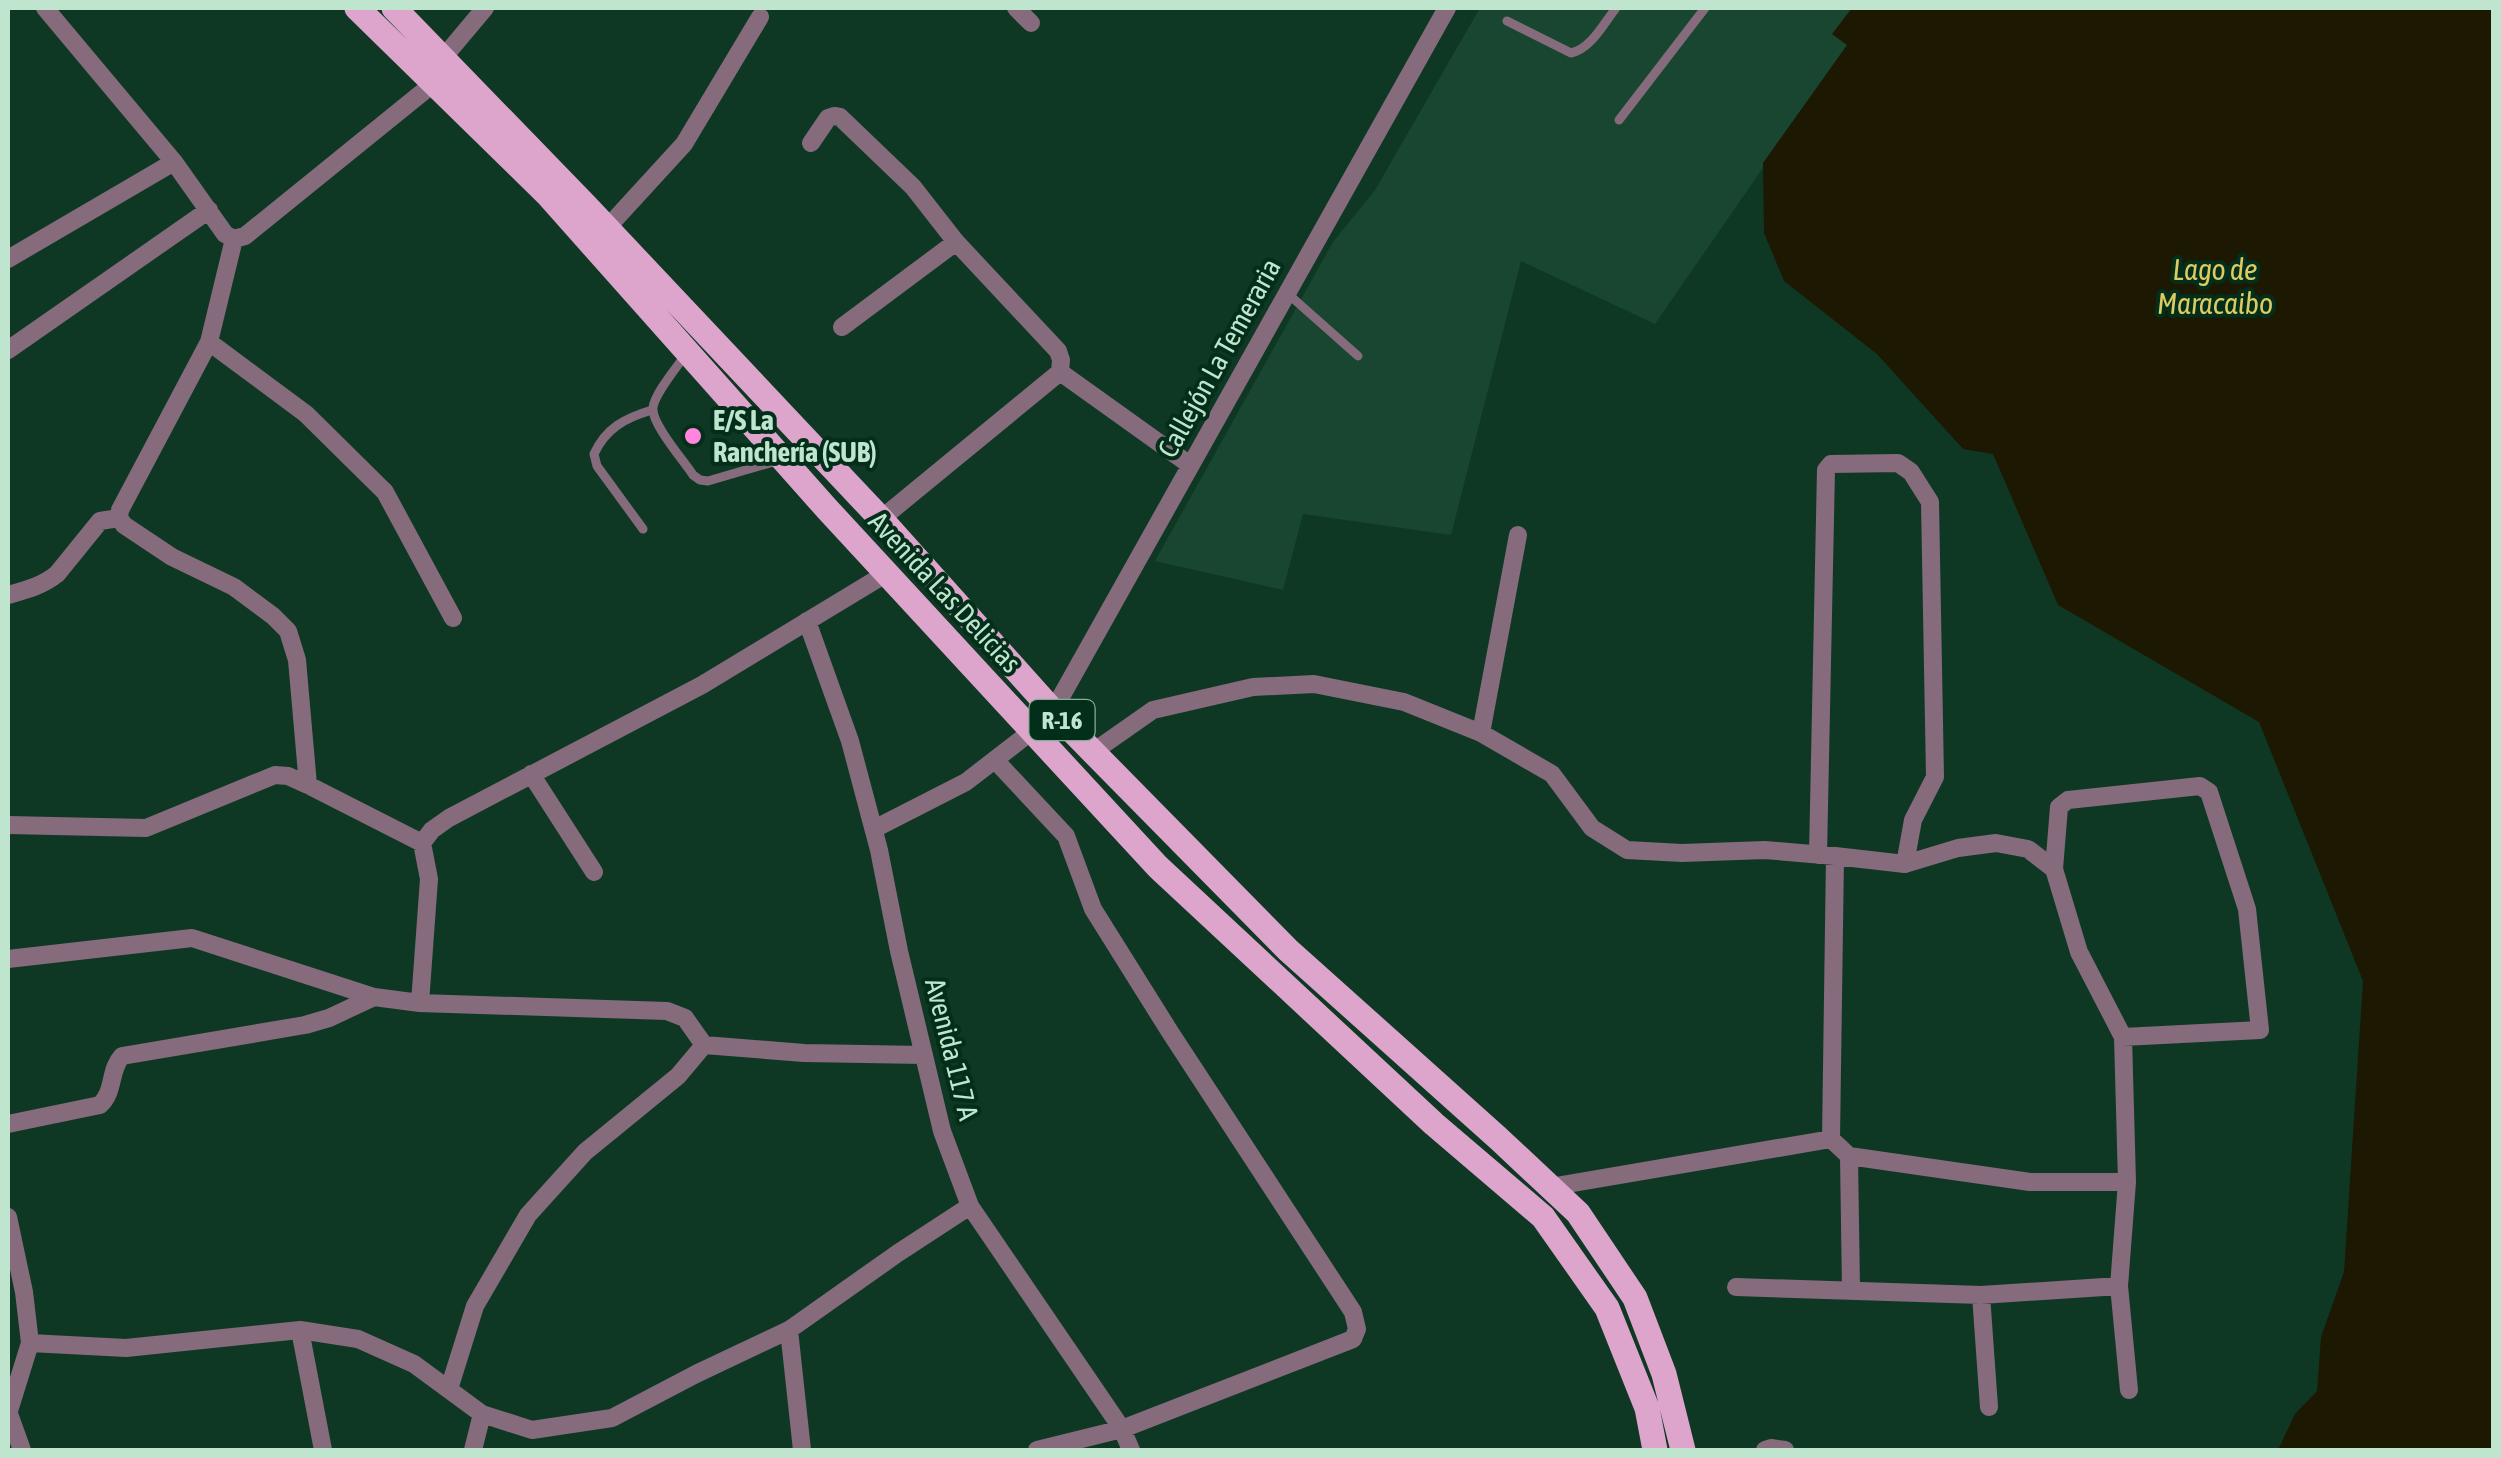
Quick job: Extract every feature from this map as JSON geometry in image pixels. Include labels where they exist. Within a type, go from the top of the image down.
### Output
[{"type":"main road","name":"Avenida Las Delicias","points":[[357,8],[547,194],[783,459],[1158,867],[1434,1124],[1543,1217],[1607,1308],[1647,1408],[1654,1450]]},
{"type":"main road","name":"Avenida Las Delicias","points":[[394,8],[881,519],[1093,752],[1288,950],[1578,1213],[1635,1298],[1664,1374],[1683,1450]]},
{"type":"street","points":[[45,8],[174,162],[225,234],[234,239],[246,236],[434,83]]},
{"type":"street","points":[[443,58],[486,8]]},
{"type":"street","points":[[1016,8],[1032,23]]},
{"type":"street","name":"Callejón La Temeraria","points":[[874,829],[966,782],[1053,710],[1448,8]]},
{"type":"street","points":[[607,228],[684,144],[760,18]]},
{"type":"street","points":[[811,143],[828,118],[840,117],[913,187],[956,242],[1058,351],[1061,360],[1060,372],[881,519]]},
{"type":"street","points":[[8,259],[174,162]]},
{"type":"street","points":[[8,350],[209,210]]},
{"type":"street","points":[[234,239],[209,342],[119,518],[172,557],[234,587],[288,631],[297,660],[308,785]]},
{"type":"street","points":[[842,328],[956,242]]},
{"type":"street","points":[[209,342],[306,414],[385,492],[453,618]]},
{"type":"street","points":[[1060,372],[1190,466]]},
{"type":"street","points":[[1905,864],[1913,820],[1935,776],[1930,502],[1911,472],[1898,463],[1831,464],[1826,470],[1831,1140],[1849,1156],[2030,1182],[2127,1182]]},
{"type":"street","points":[[8,595],[48,581],[100,521],[119,518]]},
{"type":"street","points":[[1480,733],[1518,535]]},
{"type":"street","points":[[422,842],[448,818],[702,685],[887,573]]},
{"type":"street","name":"Avenida 117 A","points":[[807,621],[850,741],[874,829],[942,1131],[970,1206],[1122,1429],[1131,1450]]},
{"type":"street","points":[[1093,752],[1153,710],[1253,687],[1314,684],[1404,702],[1480,733],[1552,774],[1592,828],[1627,850],[1765,850],[1905,864],[1958,848],[1996,843],[2028,850],[2054,869]]},
{"type":"street","points":[[995,760],[1066,836],[1093,909],[1353,1312],[1356,1329],[1353,1339],[1122,1429],[1036,1450]]},
{"type":"street","points":[[532,774],[594,872]]},
{"type":"street","points":[[8,825],[146,828],[275,775],[308,785],[422,842]]},
{"type":"street","points":[[2124,1037],[2260,1030],[2247,909],[2209,792],[2200,786],[2068,800],[2059,807],[2054,869],[2080,952],[2124,1037],[2127,1182],[2118,1286],[2129,1390]]},
{"type":"street","points":[[420,1003],[429,879],[422,842]]},
{"type":"street","points":[[8,959],[192,938],[374,997],[420,1003],[667,1011],[685,1018],[704,1045]]},
{"type":"street","points":[[8,1124],[100,1105],[108,1097],[115,1063],[122,1056],[305,1025],[374,997]]},
{"type":"street","points":[[704,1045],[804,1053],[924,1055]]},
{"type":"street","points":[[448,1389],[474,1306],[528,1215],[585,1152],[678,1076],[704,1045]]},
{"type":"street","points":[[1550,1187],[1831,1140]]},
{"type":"street","points":[[1849,1156],[1851,1290]]},
{"type":"street","points":[[30,1343],[126,1348],[300,1330],[358,1339],[414,1364],[482,1414],[532,1430],[612,1418],[789,1330],[970,1206]]},
{"type":"street","points":[[8,1217],[30,1343],[8,1412],[22,1450]]},
{"type":"street","points":[[1736,1287],[1981,1295],[2118,1286]]},
{"type":"street","points":[[1981,1295],[1989,1407]]},
{"type":"street","points":[[300,1330],[323,1450]]},
{"type":"street","points":[[789,1330],[802,1450]]},
{"type":"street","points":[[474,1450],[482,1414]]},
{"type":"street","points":[[1765,1450],[1785,1450]]},
{"type":"lane","points":[[1507,21],[1571,53],[1587,46],[1616,8]]},
{"type":"lane","points":[[1619,120],[1705,8]]},
{"type":"lane","points":[[1287,293],[1358,356]]},
{"type":"lane","points":[[688,352],[652,410],[694,475],[708,481],[783,459]]},
{"type":"lane","points":[[643,530],[597,466],[594,454],[600,440],[614,426],[652,410]]},
{"type":"shaded area","points":[[1480,8],[1852,8],[1833,34],[1848,45],[1655,324],[1521,261],[1451,535],[1303,514],[1283,590],[1155,561],[1333,242],[1375,190]]},
{"type":"water","name":"Lago de Maracaibo","points":[[1852,8],[2493,8],[2493,1450],[2278,1450],[2295,1414],[2317,1391],[2321,1337],[2344,1272],[2363,981],[2259,722],[2058,605],[1993,454],[1963,449],[1877,354],[1784,281],[1764,233],[1763,163],[1847,45],[1832,34]]},
{"type":"place","name":"E/S La Ranchería (SUB)","points":[[693,436]]}]
